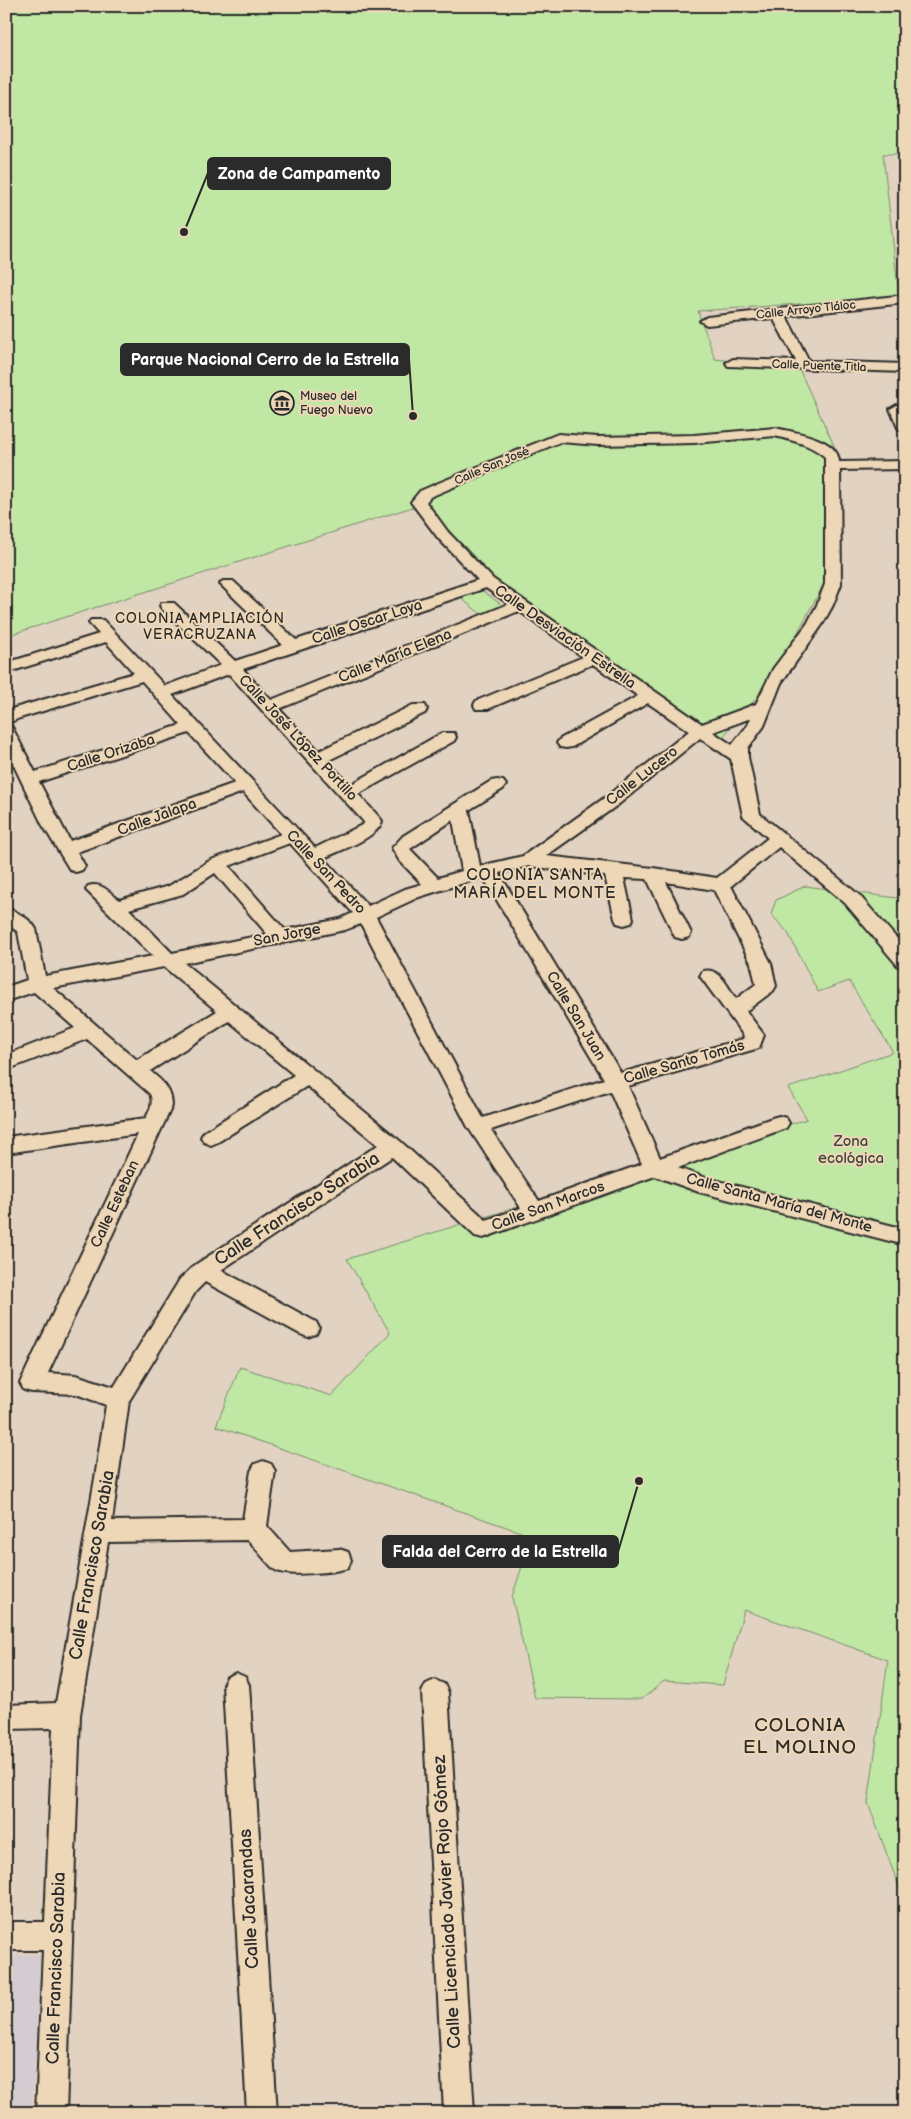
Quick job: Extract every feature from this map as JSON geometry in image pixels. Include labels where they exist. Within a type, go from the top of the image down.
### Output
[{"type":"street","name":"Calle Arroyo Tláloc","points":[[707,321],[905,299]]},
{"type":"street","points":[[777,312],[805,366]]},
{"type":"street","name":"Calle Puente Titla","points":[[733,363],[905,368]]},
{"type":"street","points":[[897,410],[905,428]]},
{"type":"street","name":"Calle San José","points":[[426,494],[558,438],[598,441],[694,438],[775,432],[798,437],[820,445],[832,456],[832,466]]},
{"type":"street","points":[[905,466],[832,466],[834,552],[832,584],[825,605],[814,625],[781,669],[762,708],[756,726],[739,747],[738,757],[752,816],[852,899],[905,961]]},
{"type":"street","name":"Calle Desviación Estrella","points":[[426,494],[418,502],[443,535],[488,582],[593,658],[738,757]]},
{"type":"street","name":"Calle Oscar Loya","points":[[162,693],[232,667],[488,582]]},
{"type":"street","points":[[228,584],[294,646]]},
{"type":"street","name":"Calle María Elena","points":[[269,707],[520,605]]},
{"type":"street","name":"Calle José López Portillo","points":[[168,606],[232,667],[373,821],[372,826],[312,857]]},
{"type":"street","name":"Calle San Pedro","points":[[6,668],[104,629],[292,836],[366,914],[478,1127],[534,1210]]},
{"type":"street","points":[[482,705],[593,658]]},
{"type":"street","points":[[6,719],[14,714],[146,675]]},
{"type":"street","points":[[566,743],[648,696]]},
{"type":"street","name":"Calle Lucero","points":[[528,860],[613,800],[699,731],[762,708]]},
{"type":"street","points":[[317,759],[419,709]]},
{"type":"street","name":"Calle Orizaba","points":[[31,779],[192,727]]},
{"type":"street","points":[[6,731],[31,779],[51,824],[76,866]]},
{"type":"street","points":[[348,793],[448,737]]},
{"type":"street","name":"Calle Jalapa","points":[[67,849],[246,785]]},
{"type":"street","points":[[435,886],[405,856],[401,848],[409,840],[460,810],[497,785]]},
{"type":"street","points":[[460,810],[480,872]]},
{"type":"street","points":[[116,907],[176,890],[217,864],[292,836]]},
{"type":"street","points":[[528,860],[653,874],[721,885],[779,838]]},
{"type":"street","name":"San Jorge","points":[[6,994],[37,984],[345,924],[412,893],[480,872],[528,860]]},
{"type":"street","points":[[217,864],[280,936]]},
{"type":"street","points":[[613,871],[624,919]]},
{"type":"street","name":"Calle San Juan","points":[[480,872],[616,1082],[654,1167]]},
{"type":"street","points":[[653,874],[682,933]]},
{"type":"street","points":[[710,976],[734,1010],[766,986],[761,963],[721,885]]},
{"type":"street","name":"Calle San Marcos","points":[[95,890],[116,907],[168,960],[393,1146],[483,1230],[779,1123]]},
{"type":"street","points":[[6,914],[27,929],[37,984]]},
{"type":"street","name":"Calle Esteban","points":[[37,984],[159,1090],[162,1098],[162,1106],[32,1383],[69,1382],[95,1388],[118,1400]]},
{"type":"street","name":"Calle Santo Tomás","points":[[478,1127],[616,1082],[752,1043],[754,1035],[734,1010]]},
{"type":"street","points":[[137,1070],[230,1012]]},
{"type":"street","points":[[6,1063],[90,1030]]},
{"type":"street","points":[[211,1137],[309,1075]]},
{"type":"street","points":[[6,1145],[152,1125]]},
{"type":"street","name":"Calle Francisco Sarabia","points":[[51,2113],[67,1715],[118,1400],[188,1285],[203,1271],[393,1146]]},
{"type":"street","name":"Calle Santa María del Monte","points":[[654,1167],[700,1184],[905,1237]]},
{"type":"street","points":[[203,1271],[308,1328]]},
{"type":"street","points":[[254,1529],[263,1471]]},
{"type":"street","points":[[98,1532],[254,1529],[284,1563],[339,1560]]},
{"type":"street","name":"Calle Jacarandas","points":[[236,1685],[262,2113]]},
{"type":"street","name":"Calle Licenciado Javier Rojo Gómez","points":[[435,1692],[459,2113]]},
{"type":"street","points":[[6,1717],[67,1715]]},
{"type":"street","points":[[6,1936],[57,1936]]},
{"type":"shaded area","points":[[43,1955],[31,2113],[6,2113],[6,1956]]},
{"type":"green space","points":[[6,6],[905,6],[905,154],[883,154],[899,297],[698,311],[715,359],[799,369],[842,463],[826,580],[772,680],[720,740],[475,575],[425,503],[6,636]]},
{"type":"green space","points":[[480,589],[502,605],[481,614],[458,596]]},
{"type":"green space","name":"Zona ecológica","points":[[805,886],[905,899],[905,1903],[868,1803],[888,1660],[744,1610],[723,1685],[664,1681],[642,1699],[535,1698],[512,1597],[532,1536],[216,1426],[240,1367],[332,1396],[390,1333],[347,1259],[807,1119],[788,1088],[893,1052],[849,981],[818,992],[788,933],[771,914],[776,900]]},
{"type":"place","name":"Zona de Campamento","points":[[184,232]]},
{"type":"place","name":"Museo del Fuego Nuevo","points":[[282,403]]},
{"type":"place","name":"Parque Nacional Cerro de la Estrella","points":[[413,416]]},
{"type":"place","name":"Falda del Cerro de la Estrella","points":[[639,1481]]},
{"type":"district","name":"COLONIA AMPLIACIÓN VERACRUZANA","points":[[200,626]]},
{"type":"district","name":"COLONIA SANTA MARÍA DEL MONTE","points":[[535,884]]},
{"type":"district","name":"COLONIA EL MOLINO","points":[[800,1736]]}]
